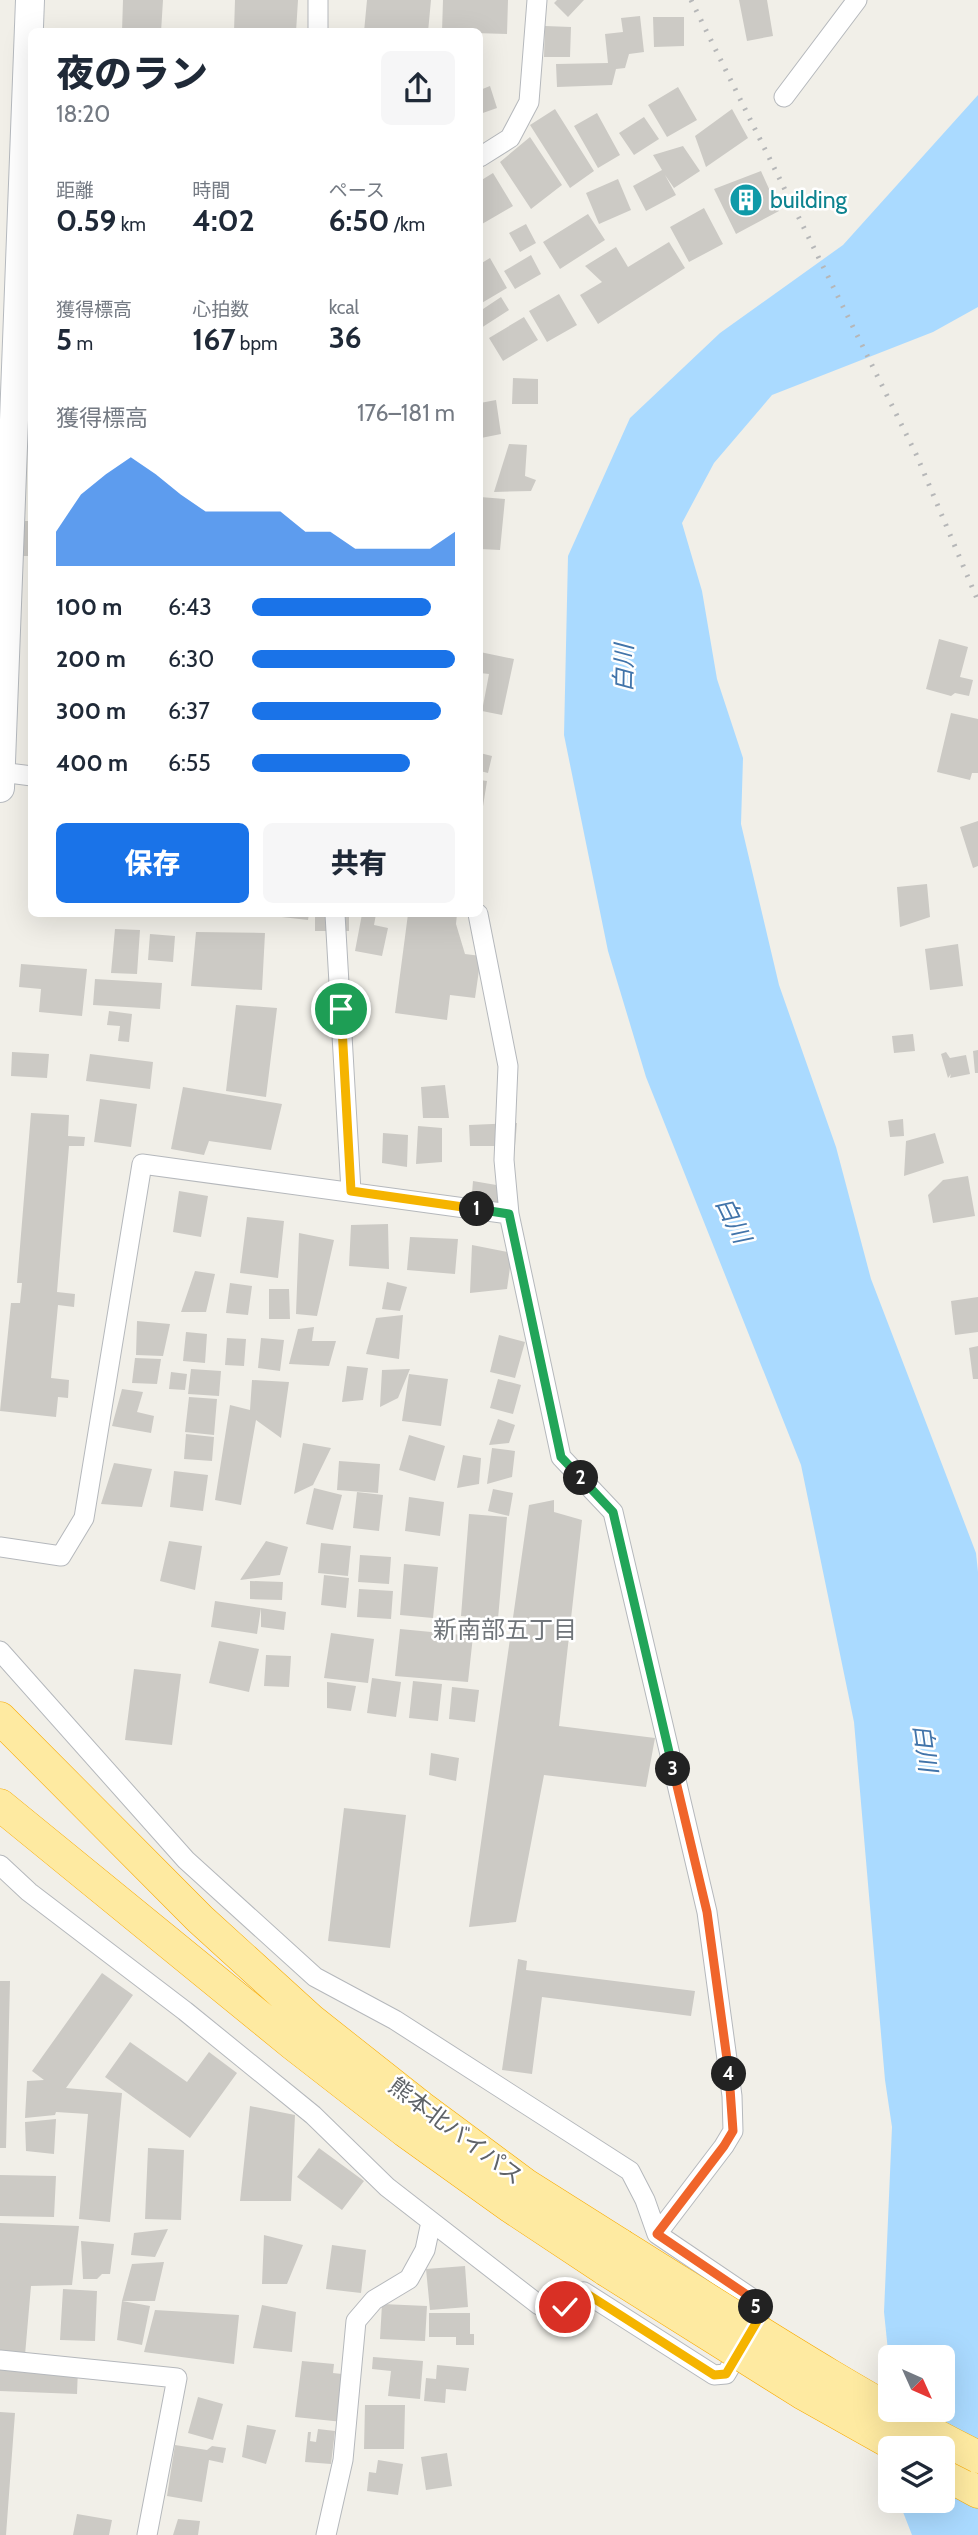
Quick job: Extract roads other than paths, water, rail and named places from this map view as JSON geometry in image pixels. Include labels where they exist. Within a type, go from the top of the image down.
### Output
[{"type":"highway","name":"熊本北バイパス","points":[[0,1718],[200,1919],[311,2020],[526,2185],[614,2258]]},
{"type":"highway","name":"熊本北バイパス","points":[[0,1805],[293,2044],[405,2131],[511,2207],[614,2258],[906,2436]]},
{"type":"highway","points":[[955,2441],[978,2443]]},
{"type":"highway","name":"熊本北バイパス","points":[[955,2450],[978,2456]]},
{"type":"highway","points":[[955,2480],[978,2492]]},
{"type":"main road","points":[[29,28],[30,0]]},
{"type":"main road","points":[[0,788],[28,45]]},
{"type":"street","points":[[318,0],[318,28]]},
{"type":"street","points":[[483,155],[510,138],[529,102],[537,0]]},
{"type":"street","points":[[784,96],[857,0]]},
{"type":"street","points":[[0,772],[28,776]]},
{"type":"street","points":[[335,917],[351,1191]]},
{"type":"street","points":[[479,917],[508,1066],[504,1160],[509,1214],[561,1457],[613,1512],[707,1912],[732,2096],[733,2131],[657,2234]]},
{"type":"street","points":[[0,1547],[61,1556],[84,1518],[142,1164],[509,1214]]},
{"type":"street","points":[[0,1651],[186,1860],[315,1977],[395,2020],[630,2171],[645,2200],[657,2234],[753,2299],[759,2318],[726,2374],[714,2375],[584,2292],[565,2307],[539,2305],[387,2187],[313,2115],[185,2011],[29,1892],[0,1865]]},
{"type":"street","points":[[326,2535],[343,2460],[356,2321],[374,2300],[409,2279],[425,2250],[431,2222]]},
{"type":"street","points":[[0,2360],[177,2378],[147,2535]]},
{"type":"water","name":"白川","points":[[978,95],[978,307],[933,332],[772,395],[714,463],[682,523],[702,591],[717,679],[743,758],[741,824],[779,985],[836,1147],[871,1279],[976,1553],[978,2535],[912,2535],[903,2513],[955,2513],[955,2436],[896,2436],[894,2422],[956,2422],[956,2345],[887,2345],[884,2312],[892,2127],[885,2080],[854,1722],[801,1465],[646,1077],[608,951],[564,735],[568,556],[630,418],[720,333],[843,245]]},
{"type":"railway","points":[[691,0],[916,454],[978,601]]},
{"type":"place","name":"building","points":[[746,200]]},
{"type":"district","name":"新南部五丁目","points":[[505,1630]]}]
